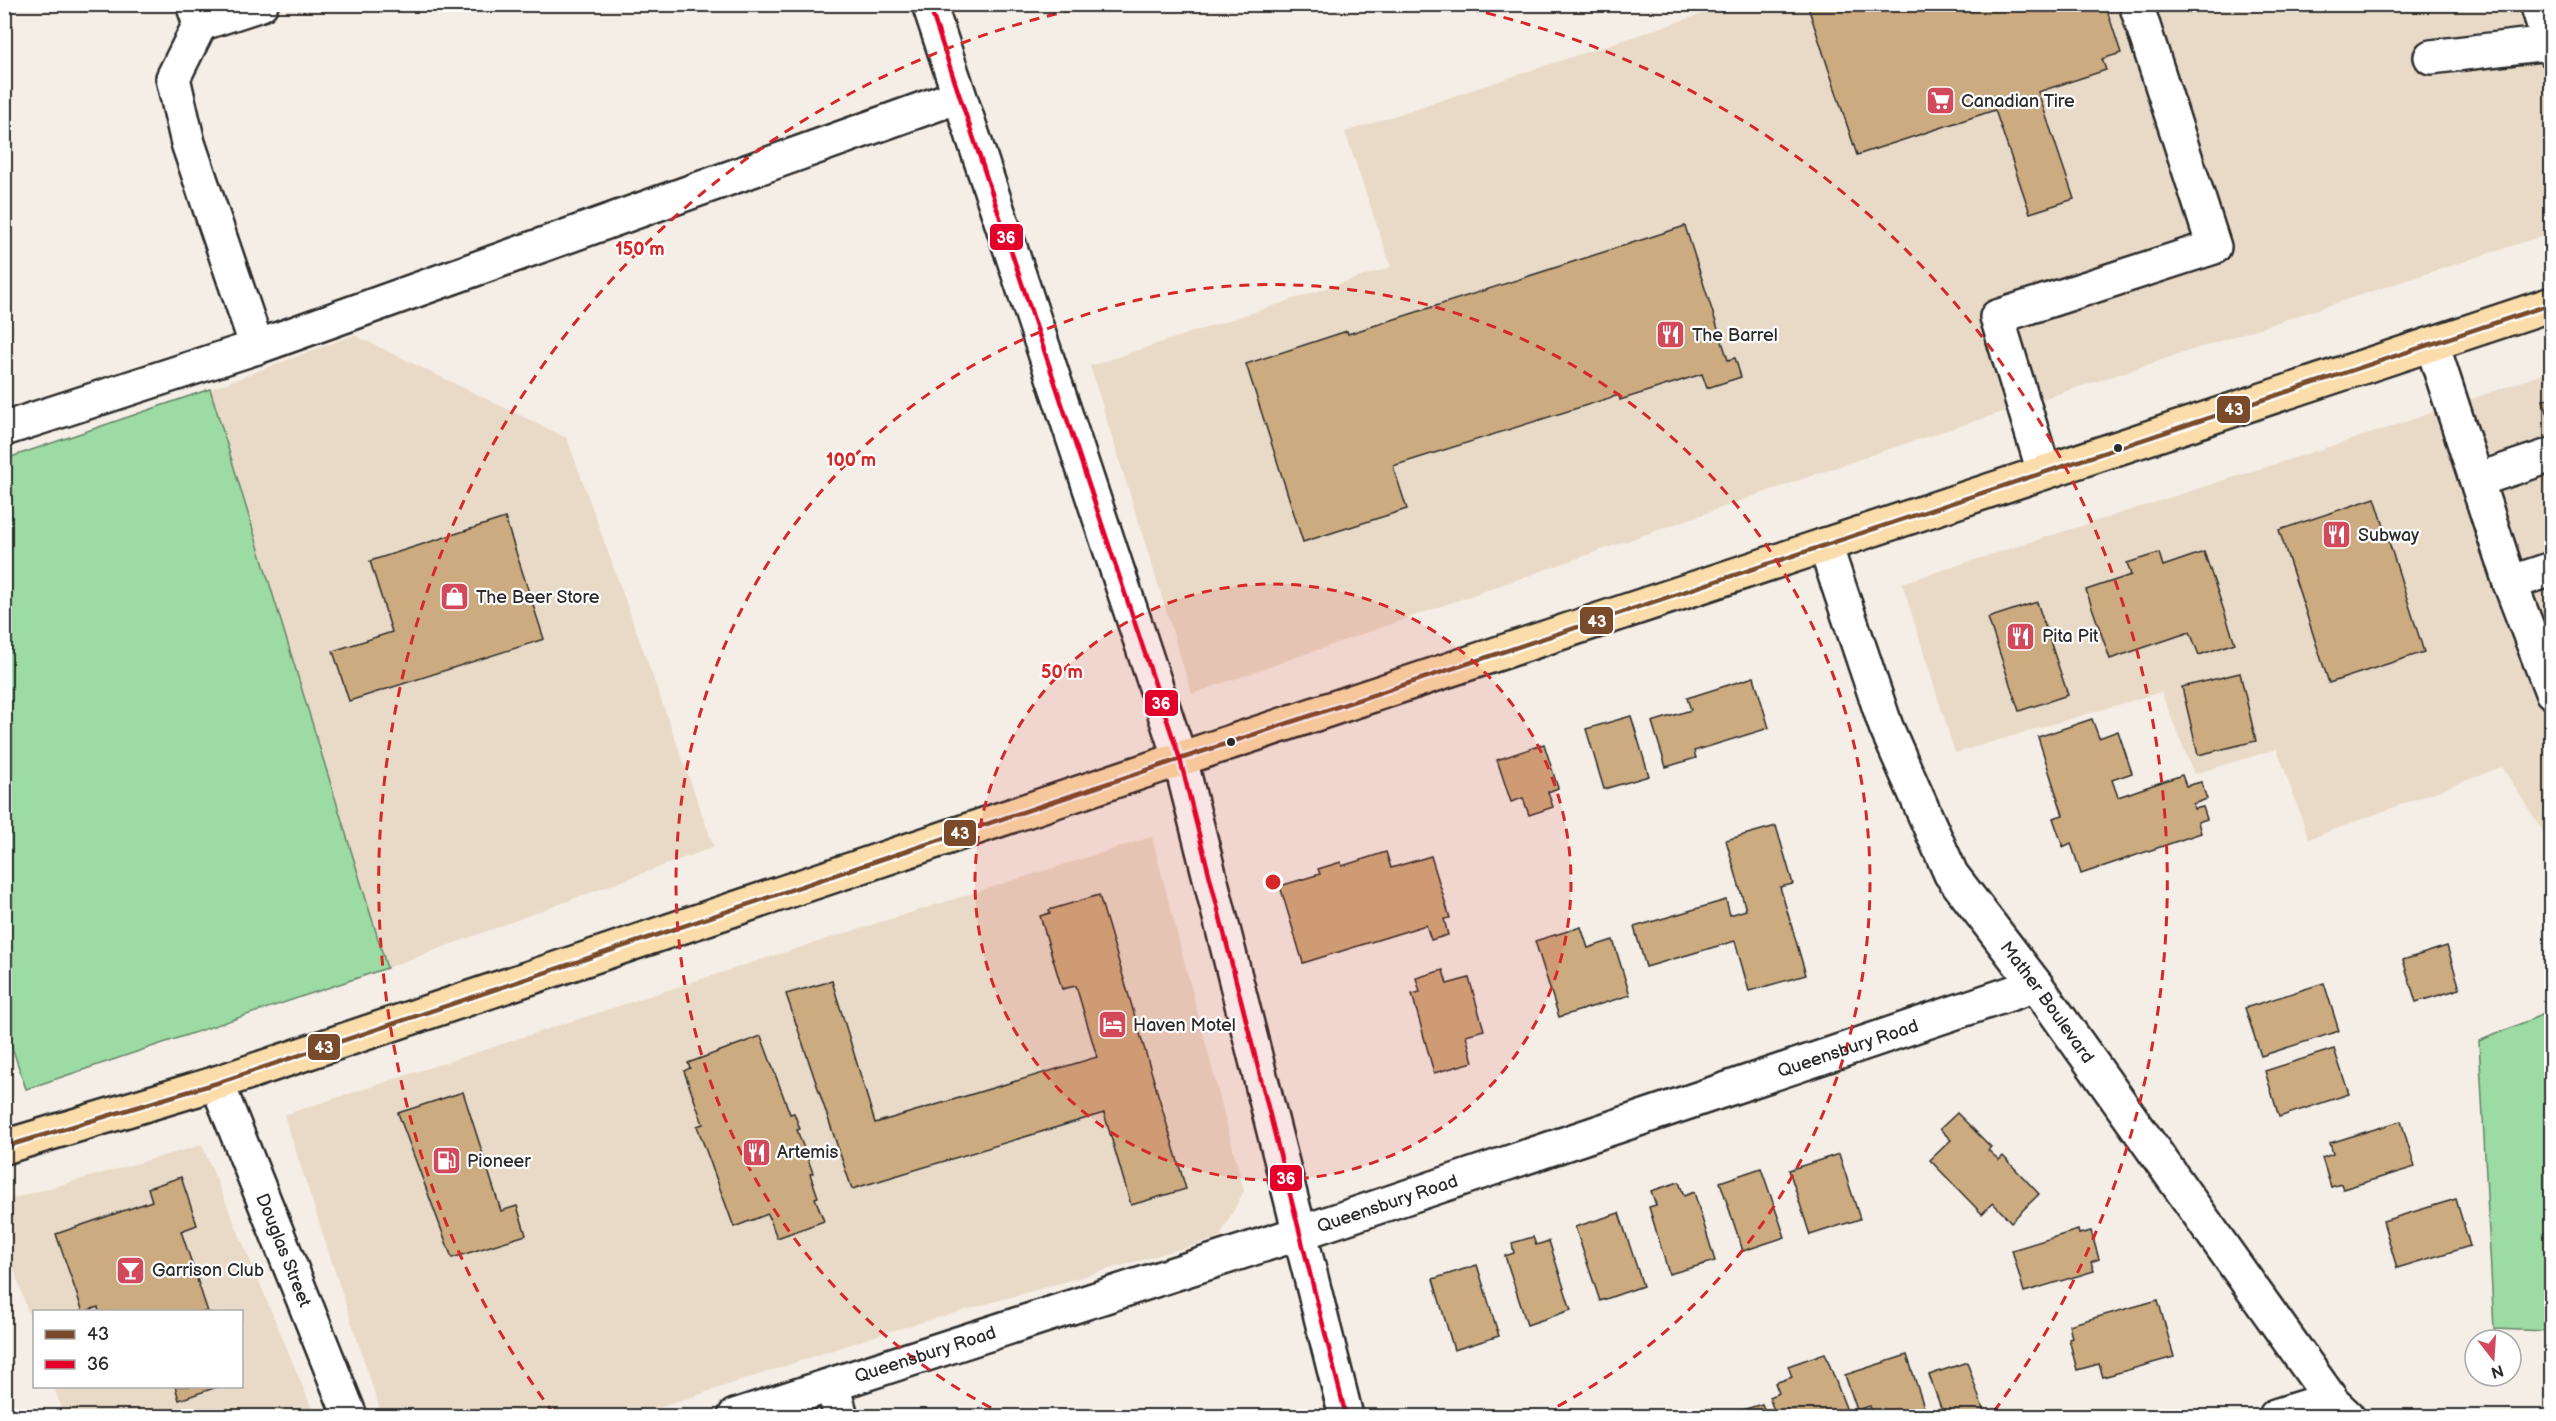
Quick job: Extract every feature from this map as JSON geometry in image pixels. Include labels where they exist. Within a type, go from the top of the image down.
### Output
[{"type":"main road","points":[[7,1140],[217,1083],[1179,759],[2552,304]]},
{"type":"street","points":[[257,347],[188,143],[173,78],[196,14],[261,4]]},
{"type":"street","points":[[929,4],[1179,759],[1346,1416]]},
{"type":"street","points":[[2431,57],[2550,47],[2537,4]]},
{"type":"street","points":[[2044,472],[1996,317],[2214,247],[2139,5]]},
{"type":"street","points":[[4,429],[257,347],[959,96]]},
{"type":"street","points":[[2432,344],[2510,583],[2544,650],[2552,692]]},
{"type":"street","points":[[2477,480],[2552,455]]},
{"type":"street","name":"Mather Boulevard","points":[[1825,545],[1886,728],[1951,874],[2036,985],[2338,1408]]},
{"type":"street","points":[[2510,583],[2552,569]]},
{"type":"street","name":"Queensbury Road","points":[[735,1416],[1300,1233],[2036,985]]},
{"type":"street","name":"Douglas Street","points":[[217,1083],[350,1416]]},
{"type":"street","points":[[832,1385],[841,1416]]},
{"type":"street","points":[[2275,1416],[2338,1408]]},
{"type":"shaded area","points":[[1729,5],[2551,5],[2551,233],[1874,454],[1192,694],[1090,366],[1391,267],[1345,132]]},
{"type":"shaded area","points":[[354,335],[567,438],[714,847],[387,968],[210,389]]},
{"type":"shaded area","points":[[2551,371],[2551,844],[2502,767],[2309,839],[2277,749],[2194,774],[2161,692],[1955,753],[1902,583],[2385,429]]},
{"type":"shaded area","points":[[1152,837],[1244,1191],[1219,1238],[884,1333],[635,1416],[382,1416],[284,1115],[760,960]]},
{"type":"shaded area","points":[[202,1145],[315,1416],[64,1416],[54,1388],[243,1388],[243,1310],[33,1310],[33,1327],[5,1242],[4,1201]]},
{"type":"green space","points":[[210,389],[387,968],[26,1089],[4,1023],[5,459]]},
{"type":"green space","points":[[2551,1011],[2551,1331],[2494,1328],[2479,1041]]},
{"type":"building","name":"Canadian Tire","points":[[1807,4],[2105,4],[2121,53],[2102,59],[2106,70],[2038,92],[2074,199],[2030,213],[1995,110],[1857,155]]},
{"type":"building","points":[[1685,226],[1728,360],[1735,358],[1741,377],[1707,388],[1702,374],[1620,400],[1619,395],[1393,466],[1407,509],[1303,542],[1246,364],[1347,331],[1348,334]]},
{"type":"building","points":[[2552,398],[2552,427],[2543,400]]},
{"type":"building","points":[[2375,498],[2424,652],[2329,683],[2279,530]]},
{"type":"building","name":"The Beer Store","points":[[505,518],[544,639],[349,701],[333,651],[392,632],[370,561]]},
{"type":"building","points":[[2204,552],[2235,643],[2199,655],[2190,632],[2110,659],[2086,590],[2131,575],[2127,563],[2159,553],[2163,566]]},
{"type":"building","points":[[2037,602],[2068,695],[2019,711],[1988,618]]},
{"type":"building","points":[[2240,673],[2256,741],[2198,755],[2182,687]]},
{"type":"building","points":[[1754,677],[1769,728],[1694,751],[1696,758],[1666,767],[1652,722],[1691,710],[1687,698]]},
{"type":"building","points":[[1631,716],[1649,776],[1604,789],[1586,729]]},
{"type":"building","points":[[2092,719],[2099,738],[2118,731],[2132,773],[2112,780],[2118,797],[2182,775],[2186,786],[2201,782],[2207,799],[2193,804],[2194,809],[2203,807],[2207,819],[2198,822],[2201,833],[2081,874],[2071,843],[2063,847],[2053,818],[2063,815],[2038,737]]},
{"type":"building","points":[[1544,744],[1558,788],[1548,792],[1553,807],[1529,815],[1523,798],[1511,802],[1497,760]]},
{"type":"building","points":[[1776,826],[1793,884],[1780,887],[1806,975],[1749,991],[1735,941],[1646,967],[1634,927],[1726,900],[1730,915],[1746,910],[1726,840]]},
{"type":"building","points":[[1386,852],[1391,868],[1431,856],[1450,918],[1444,919],[1448,935],[1431,940],[1426,925],[1303,963],[1280,886],[1320,874],[1318,869],[1341,862],[1342,866]]},
{"type":"building","name":"Haven Motel","points":[[1099,895],[1186,1189],[1131,1205],[1104,1113],[852,1189],[786,994],[832,981],[875,1123],[1097,1057],[1076,986],[1062,989],[1040,916],[1050,913],[1049,910]]},
{"type":"building","points":[[1581,927],[1588,948],[1613,940],[1630,995],[1559,1017],[1535,941]]},
{"type":"building","points":[[2447,946],[2460,989],[2416,1002],[2403,960]]},
{"type":"building","points":[[1443,970],[1447,984],[1469,978],[1484,1030],[1466,1035],[1473,1062],[1434,1073],[1412,994],[1420,992],[1416,978]]},
{"type":"building","points":[[2324,983],[2339,1031],[2261,1056],[2245,1008]]},
{"type":"building","name":"Artemis","points":[[761,1036],[790,1114],[794,1113],[800,1129],[797,1130],[813,1173],[810,1174],[818,1197],[815,1198],[824,1221],[777,1238],[768,1214],[734,1227],[697,1126],[703,1124],[684,1071],[690,1068],[688,1063]]},
{"type":"building","points":[[2334,1049],[2349,1094],[2279,1117],[2265,1071]]},
{"type":"building","points":[[463,1092],[501,1211],[517,1206],[526,1235],[452,1258],[398,1113]]},
{"type":"building","points":[[1957,1113],[1991,1147],[1988,1150],[1999,1160],[2003,1156],[2039,1194],[2011,1222],[1993,1203],[1982,1214],[1930,1160],[1951,1140],[1940,1129]]},
{"type":"building","points":[[2401,1121],[2415,1167],[2343,1189],[2341,1184],[2331,1187],[2322,1158],[2333,1154],[2330,1143]]},
{"type":"building","points":[[1839,1154],[1860,1219],[1810,1235],[1789,1170]]},
{"type":"building","points":[[1761,1168],[1785,1237],[1743,1251],[1720,1182]]},
{"type":"building","name":"Garrison Club","points":[[181,1177],[197,1225],[181,1231],[207,1310],[99,1310],[98,1307],[82,1310],[56,1234],[152,1201],[148,1188]]},
{"type":"building","points":[[1679,1182],[1684,1196],[1694,1192],[1715,1261],[1669,1274],[1649,1207],[1656,1205],[1651,1191]]},
{"type":"building","points":[[2456,1199],[2470,1246],[2397,1268],[2383,1221]]},
{"type":"building","points":[[1619,1213],[1643,1286],[1600,1301],[1575,1227]]},
{"type":"building","points":[[2078,1230],[2079,1234],[2091,1231],[2099,1259],[2091,1262],[2094,1271],[2024,1292],[2012,1250]]},
{"type":"building","points":[[1533,1237],[1536,1245],[1549,1241],[1571,1310],[1527,1325],[1505,1256],[1514,1253],[1512,1243]]},
{"type":"building","points":[[1477,1265],[1499,1336],[1454,1350],[1433,1279]]},
{"type":"building","points":[[2158,1300],[2174,1357],[2103,1377],[2099,1364],[2077,1370],[2069,1339],[2072,1338],[2069,1325]]},
{"type":"building","points":[[1825,1353],[1849,1416],[1776,1416],[1769,1397],[1779,1393],[1775,1383],[1792,1377],[1788,1366]]},
{"type":"building","points":[[1907,1355],[1927,1416],[1873,1416],[1870,1406],[1857,1410],[1845,1375]]},
{"type":"building","points":[[1967,1362],[1985,1415],[1944,1416],[1929,1375]]},
{"type":"building","points":[[176,1388],[214,1388],[179,1400]]},
{"type":"building","points":[[1762,1404],[1767,1416],[1726,1415]]},
{"type":"transit line","name":"36","points":[[929,4],[1180,759],[1346,1416]]},
{"type":"transit line","name":"43","points":[[4,1147],[217,1083],[1180,759],[2552,304]]},
{"type":"place","name":"Canadian Tire","points":[[1940,101]]},
{"type":"place","name":"The Barrel","points":[[1671,335]]},
{"type":"place","name":"Subway","points":[[2337,535]]},
{"type":"place","name":"The Beer Store","points":[[455,597]]},
{"type":"place","name":"Pita Pit","points":[[2021,636]]},
{"type":"place","name":"Haven Motel","points":[[1112,1025]]},
{"type":"place","name":"Artemis","points":[[756,1152]]},
{"type":"place","name":"Pioneer","points":[[446,1161]]},
{"type":"place","name":"Garrison Club","points":[[131,1270]]}]
